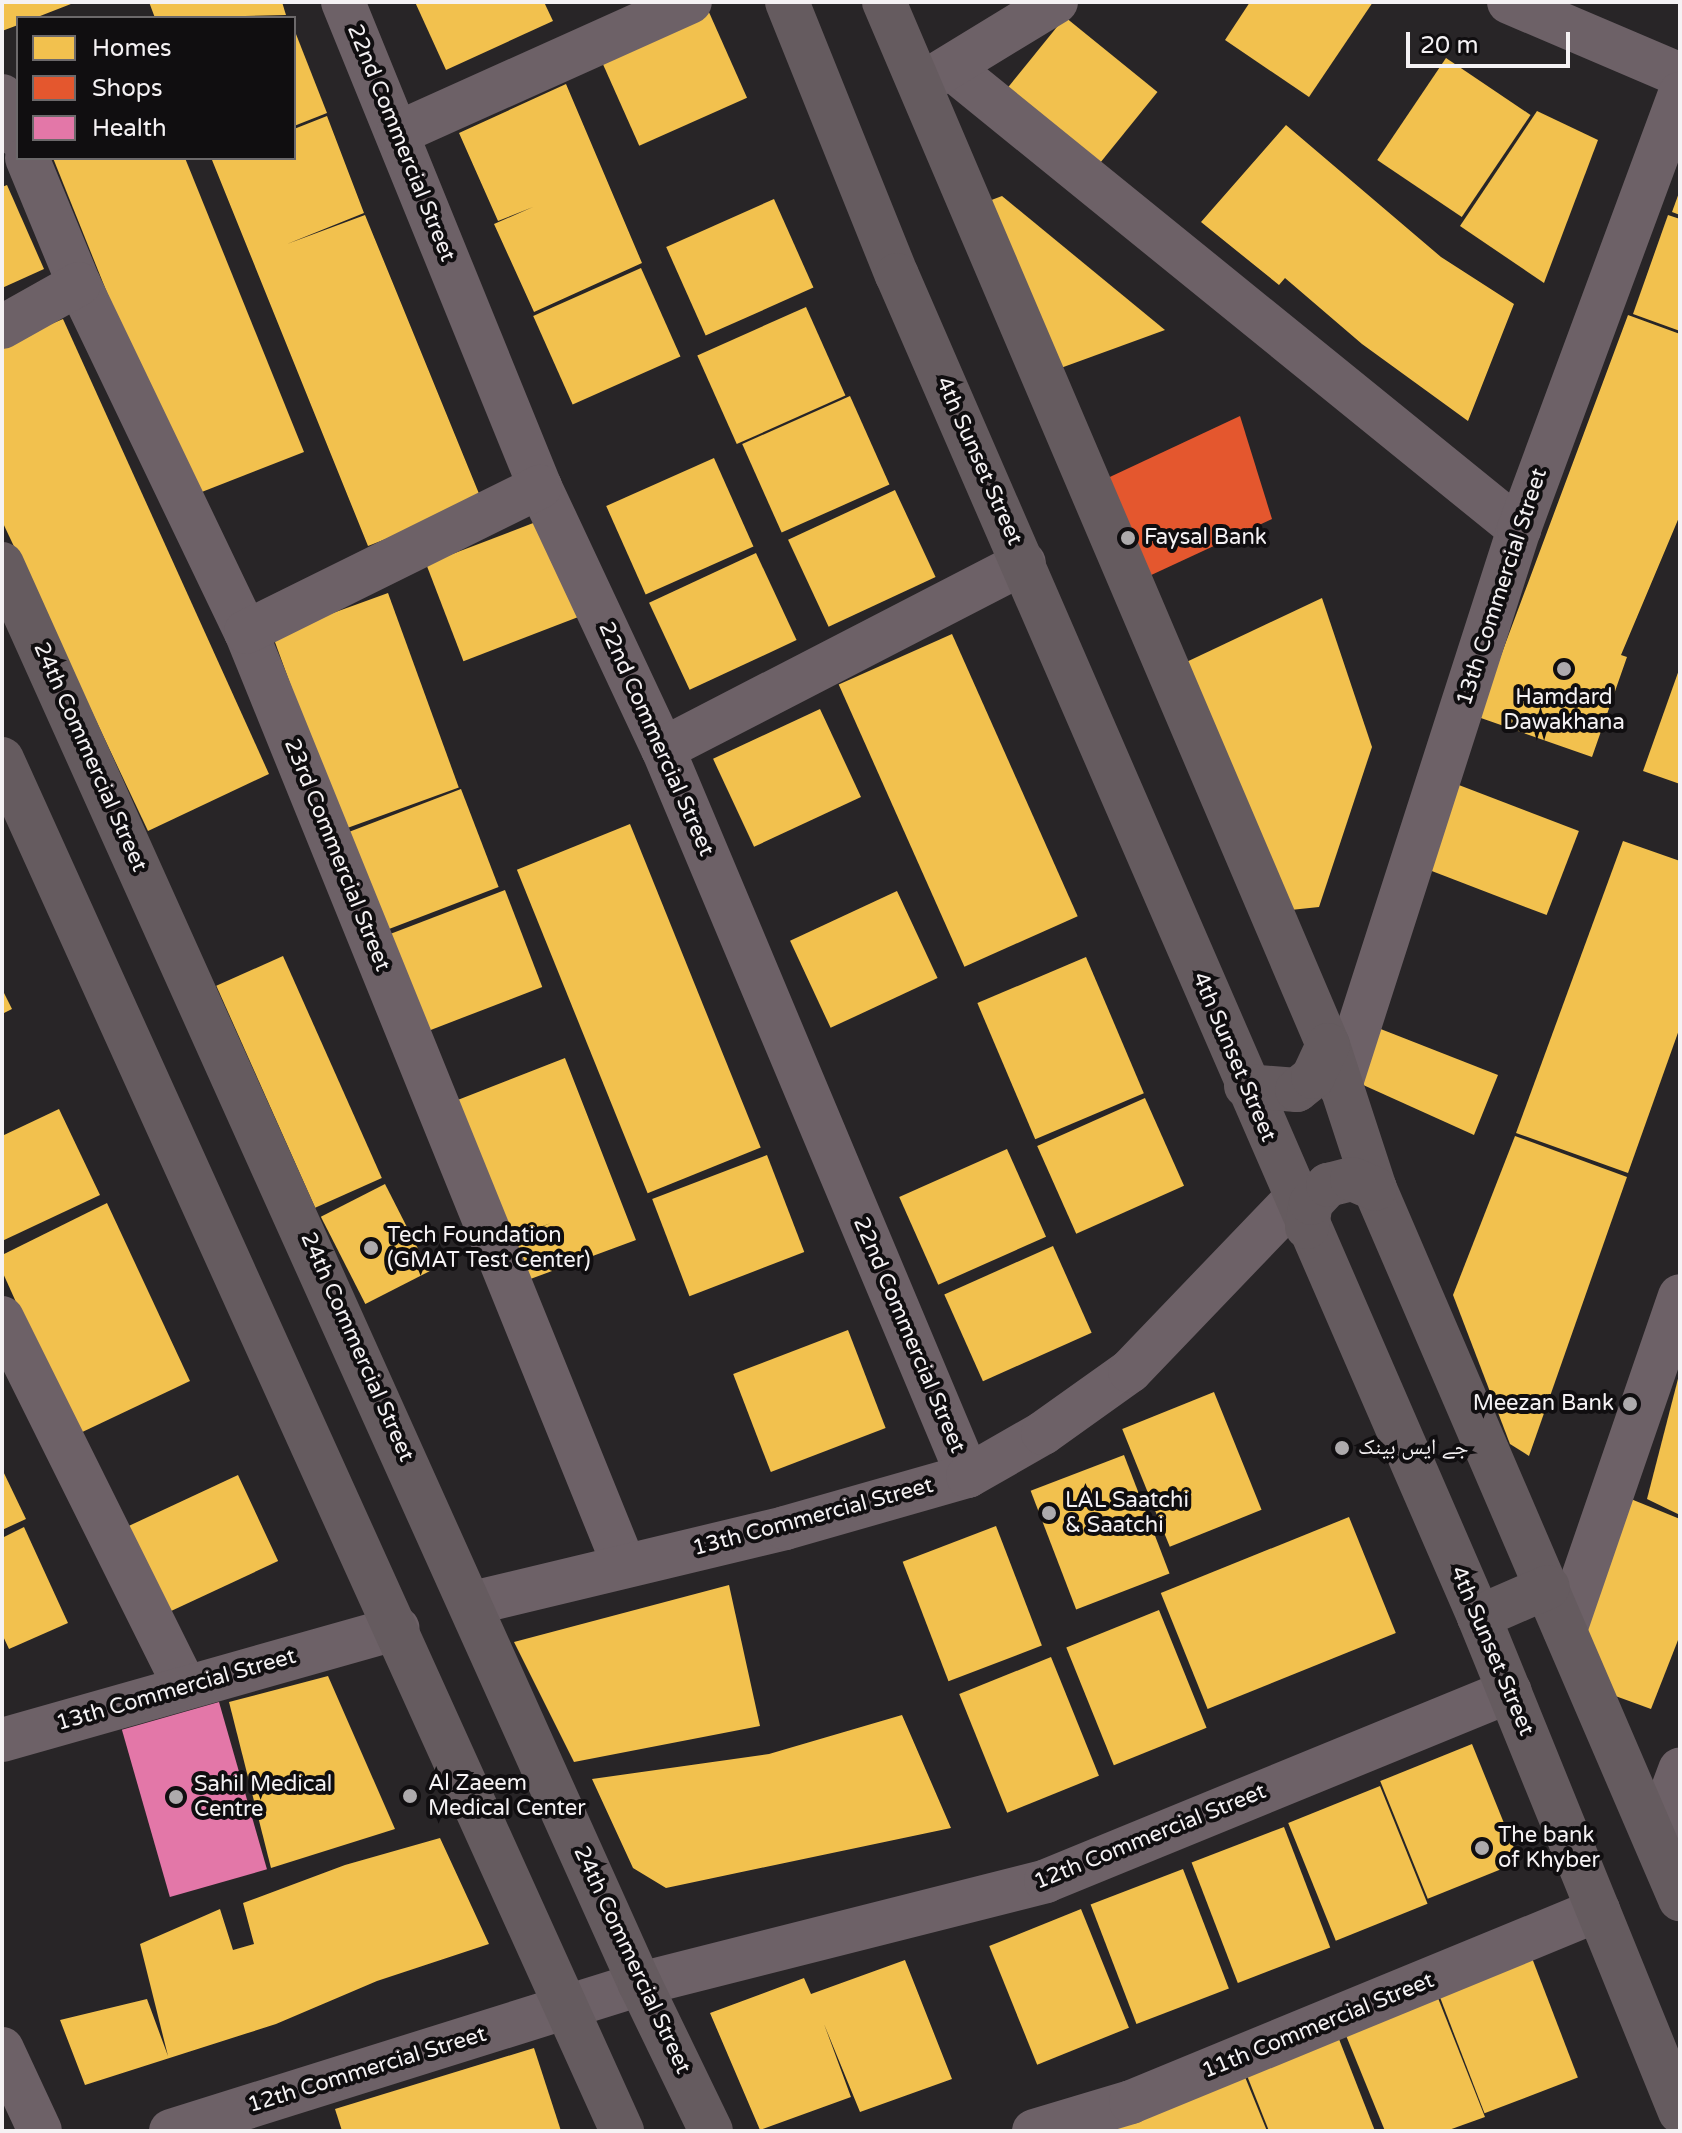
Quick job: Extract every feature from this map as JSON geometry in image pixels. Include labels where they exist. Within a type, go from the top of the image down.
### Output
[{"type":"street","name":"22nd Commercial Street","points":[[343,2],[540,487],[663,749],[968,1476]]},
{"type":"street","points":[[398,133],[690,2]]},
{"type":"street","name":"4th Sunset Street","points":[[787,2],[897,275],[1024,563],[1301,1214],[1479,1617],[1680,2112]]},
{"type":"street","points":[[884,2],[936,76],[1334,1066],[1375,1189],[1680,1899]]},
{"type":"street","points":[[936,76],[1056,2]]},
{"type":"street","points":[[1509,2],[1680,75]]},
{"type":"street","points":[[936,76],[1519,529]]},
{"type":"street","name":"13th Commercial Street","points":[[1334,1066],[1519,529],[1680,94]]},
{"type":"street","points":[[2,96],[16,131]]},
{"type":"street","name":"23rd Commercial Street","points":[[28,160],[79,284],[246,632],[623,1563]]},
{"type":"street","points":[[2,327],[79,284]]},
{"type":"street","points":[[246,632],[540,487]]},
{"type":"street","points":[[663,749],[1024,563]]},
{"type":"street","name":"24th Commercial Street","points":[[2,564],[473,1603],[640,1984],[711,2131]]},
{"type":"street","points":[[2,759],[397,1628],[563,2008],[622,2131]]},
{"type":"street","points":[[1246,1086],[1297,1090],[1334,1066]]},
{"type":"street","points":[[1301,1214],[1328,1185],[1352,1179],[1375,1189]]},
{"type":"street","name":"13th Commercial Street","points":[[473,1603],[623,1563],[785,1528],[968,1476],[1043,1433],[1130,1371],[1301,1214]]},
{"type":"street","points":[[1565,1630],[1680,1296]]},
{"type":"street","points":[[2,1318],[185,1687]]},
{"type":"street","points":[[1479,1617],[1548,1587]]},
{"type":"street","name":"13th Commercial Street","points":[[2,1740],[397,1628]]},
{"type":"street","name":"12th Commercial Street","points":[[171,2131],[640,1984],[1046,1881],[1510,1691]]},
{"type":"street","points":[[1655,1837],[1680,1770]]},
{"type":"street","name":"11th Commercial Street","points":[[1034,2131],[1131,2102],[1598,1910]]},
{"type":"street","points":[[2,2049],[40,2131]]},
{"type":"building: Homes","points":[[2,2],[76,2],[40,16],[16,16],[16,26],[2,31]]},
{"type":"building: Homes","points":[[149,2],[282,2],[286,15],[242,16],[154,16]]},
{"type":"building: Homes","points":[[415,2],[544,2],[553,21],[446,70]]},
{"type":"building: Homes","points":[[1250,2],[1373,2],[1309,97],[1225,40]]},
{"type":"building: Homes","points":[[708,10],[747,98],[639,146],[600,58]]},
{"type":"building: Homes","points":[[1065,17],[1157,92],[1094,170],[1001,95]]},
{"type":"building: Homes","points":[[296,34],[327,113],[296,125]]},
{"type":"building: Homes","points":[[1446,58],[1531,115],[1462,217],[1377,160]]},
{"type":"building: Homes","points":[[566,84],[642,263],[534,312],[494,224],[533,207],[498,221],[459,133]]},
{"type":"building: Homes","points":[[1537,111],[1598,140],[1544,283],[1460,226]]},
{"type":"building: Homes","points":[[327,116],[364,213],[287,244],[365,215],[482,501],[368,546],[212,160],[296,160],[296,128]]},
{"type":"building: Homes","points":[[1286,125],[1441,257],[1514,304],[1468,421],[1362,344],[1285,278],[1279,285],[1201,222]]},
{"type":"building: Homes","points":[[54,160],[186,160],[304,452],[189,497]]},
{"type":"building: Homes","points":[[7,185],[44,269],[2,288],[2,187]]},
{"type":"building: Homes","points":[[1680,190],[1680,215],[1672,212]]},
{"type":"building: Homes","points":[[1002,196],[1165,330],[1047,373],[981,204]]},
{"type":"building: Homes","points":[[774,199],[813,288],[706,336],[666,247]]},
{"type":"building: Homes","points":[[1668,215],[1680,219],[1680,331],[1633,314]]},
{"type":"building: Homes","points":[[641,268],[680,357],[573,405],[533,316]]},
{"type":"building: Homes","points":[[806,307],[845,396],[737,444],[697,355]]},
{"type":"building: Homes","points":[[1628,315],[1680,334],[1680,515],[1621,655],[1627,657],[1592,757],[1478,717]]},
{"type":"building: Homes","points":[[63,319],[269,774],[148,831],[2,521],[2,345]]},
{"type":"building: Homes","points":[[850,396],[889,485],[782,533],[742,444]]},
{"type":"building: Homes","points":[[714,458],[753,547],[646,595],[606,506]]},
{"type":"building: Homes","points":[[895,490],[936,577],[829,627],[788,540]]},
{"type":"building: Homes","points":[[541,520],[578,617],[463,661],[426,564]]},
{"type":"building: Homes","points":[[756,553],[797,640],[690,690],[649,603]]},
{"type":"building: Homes","points":[[388,593],[459,788],[343,830],[272,635]]},
{"type":"building: Homes","points":[[1322,598],[1372,747],[1319,907],[1281,911],[1180,665]]},
{"type":"building: Homes","points":[[952,634],[1078,916],[964,967],[839,684]]},
{"type":"building: Homes","points":[[1680,667],[1680,784],[1643,771]]},
{"type":"building: Homes","points":[[820,709],[861,797],[754,847],[713,759]]},
{"type":"building: Homes","points":[[1451,782],[1579,831],[1547,915],[1419,866]]},
{"type":"building: Homes","points":[[461,789],[499,887],[384,931],[346,833]]},
{"type":"building: Homes","points":[[630,824],[761,1148],[648,1193],[517,870]]},
{"type":"building: Homes","points":[[1623,841],[1680,861],[1680,1027],[1628,1173],[1516,1133]]},
{"type":"building: Homes","points":[[505,890],[542,987],[427,1031],[390,934]]},
{"type":"building: Homes","points":[[897,891],[938,978],[831,1028],[790,941]]},
{"type":"building: Homes","points":[[283,956],[382,1178],[315,1208],[216,986]]},
{"type":"building: Homes","points":[[1086,957],[1144,1093],[1035,1139],[977,1003]]},
{"type":"building: Homes","points":[[2,989],[12,1009],[2,1014]]},
{"type":"building: Homes","points":[[1373,1026],[1498,1075],[1474,1135],[1361,1084]]},
{"type":"building: Homes","points":[[565,1058],[636,1240],[525,1281],[506,1241],[551,1223],[507,1239],[450,1103]]},
{"type":"building: Homes","points":[[1145,1098],[1184,1186],[1076,1234],[1037,1146]]},
{"type":"building: Homes","points":[[59,1109],[100,1195],[2,1241],[2,1136]]},
{"type":"building: Homes","points":[[1515,1136],[1627,1177],[1529,1456],[1510,1444],[1453,1295]]},
{"type":"building: Homes","points":[[1007,1149],[1046,1237],[938,1285],[899,1197]]},
{"type":"building: Homes","points":[[767,1155],[804,1252],[689,1296],[652,1199]]},
{"type":"building: Homes","points":[[385,1184],[429,1271],[365,1304],[321,1217]]},
{"type":"building: Homes","points":[[107,1203],[190,1381],[76,1435],[2,1271],[2,1255]]},
{"type":"building: Homes","points":[[1053,1246],[1092,1333],[983,1381],[944,1294]]},
{"type":"building: Homes","points":[[848,1330],[886,1428],[771,1472],[733,1374]]},
{"type":"building: Homes","points":[[1680,1375],[1680,1515],[1647,1499]]},
{"type":"building: Homes","points":[[1214,1392],[1262,1510],[1170,1547],[1122,1429]]},
{"type":"building: Homes","points":[[1124,1455],[1170,1574],[1076,1609],[1031,1491]]},
{"type":"building: Homes","points":[[2,1469],[26,1519],[2,1530]]},
{"type":"building: Homes","points":[[238,1475],[278,1561],[163,1615],[123,1529]]},
{"type":"building: Homes","points":[[1621,1495],[1680,1519],[1680,1635],[1651,1709],[1599,1690],[1579,1642]]},
{"type":"building: Homes","points":[[1349,1517],[1396,1633],[1208,1709],[1161,1593]]},
{"type":"building: Homes","points":[[996,1526],[1042,1645],[949,1681],[903,1562]]},
{"type":"building: Homes","points":[[24,1527],[68,1623],[9,1649],[2,1634],[2,1538]]},
{"type":"building: Homes","points":[[729,1585],[760,1726],[574,1762],[514,1642]]},
{"type":"building: Homes","points":[[1159,1610],[1207,1728],[1114,1765],[1066,1647]]},
{"type":"building: Homes","points":[[1051,1657],[1099,1776],[1007,1813],[959,1694]]},
{"type":"building: Homes","points":[[328,1676],[395,1829],[271,1868],[229,1702]]},
{"type":"building: Homes","points":[[902,1715],[951,1828],[666,1888],[633,1868],[592,1779],[769,1754]]},
{"type":"building: Homes","points":[[1472,1744],[1520,1862],[1428,1899],[1380,1781]]},
{"type":"building: Homes","points":[[1380,1786],[1428,1904],[1336,1941],[1288,1823]]},
{"type":"building: Homes","points":[[1284,1827],[1330,1947],[1238,1983],[1192,1862]]},
{"type":"building: Homes","points":[[440,1838],[489,1944],[377,1981],[276,2024],[85,2085],[60,2020],[147,1999],[168,2056],[140,1944],[220,1909],[233,1950],[254,1944],[243,1903],[345,1865]]},
{"type":"building: Homes","points":[[1183,1869],[1229,1988],[1136,2024],[1091,1904]]},
{"type":"building: Homes","points":[[1081,1909],[1129,2028],[1037,2065],[989,1946]]},
{"type":"building: Homes","points":[[1532,1958],[1578,2077],[1485,2113],[1439,1994]]},
{"type":"building: Homes","points":[[905,1960],[952,2079],[860,2112],[824,2024],[851,2097],[760,2130],[710,2013],[804,1978],[811,1994]]},
{"type":"building: Homes","points":[[1438,1998],[1485,2117],[1446,2131],[1385,2131],[1345,2033]]},
{"type":"building: Homes","points":[[1337,2034],[1375,2131],[1269,2131],[1244,2068]]},
{"type":"building: Homes","points":[[534,2048],[561,2131],[342,2131],[335,2109]]},
{"type":"building: Homes","points":[[1243,2072],[1267,2131],[1084,2131]]},
{"type":"building: Shops","points":[[1240,416],[1272,519],[1134,583],[1097,483]]},
{"type":"building: Health","points":[[219,1702],[267,1869],[170,1897],[122,1730]]},
{"type":"place","name":"Faysal Bank","points":[[1128,538]]},
{"type":"place","name":"Hamdard Dawakhana","points":[[1564,669]]},
{"type":"place","name":"Tech Foundation (GMAT Test Center)","points":[[371,1248]]},
{"type":"place","name":"Meezan Bank","points":[[1630,1404]]},
{"type":"place","name":"جے ایس بینک","points":[[1342,1448]]},
{"type":"place","name":"LAL Saatchi & Saatchi","points":[[1049,1513]]},
{"type":"place","name":"Al Zaeem Medical Center","points":[[410,1796]]},
{"type":"place","name":"Sahil Medical Centre","points":[[176,1797]]},
{"type":"place","name":"The bank of Khyber","points":[[1482,1848]]}]
